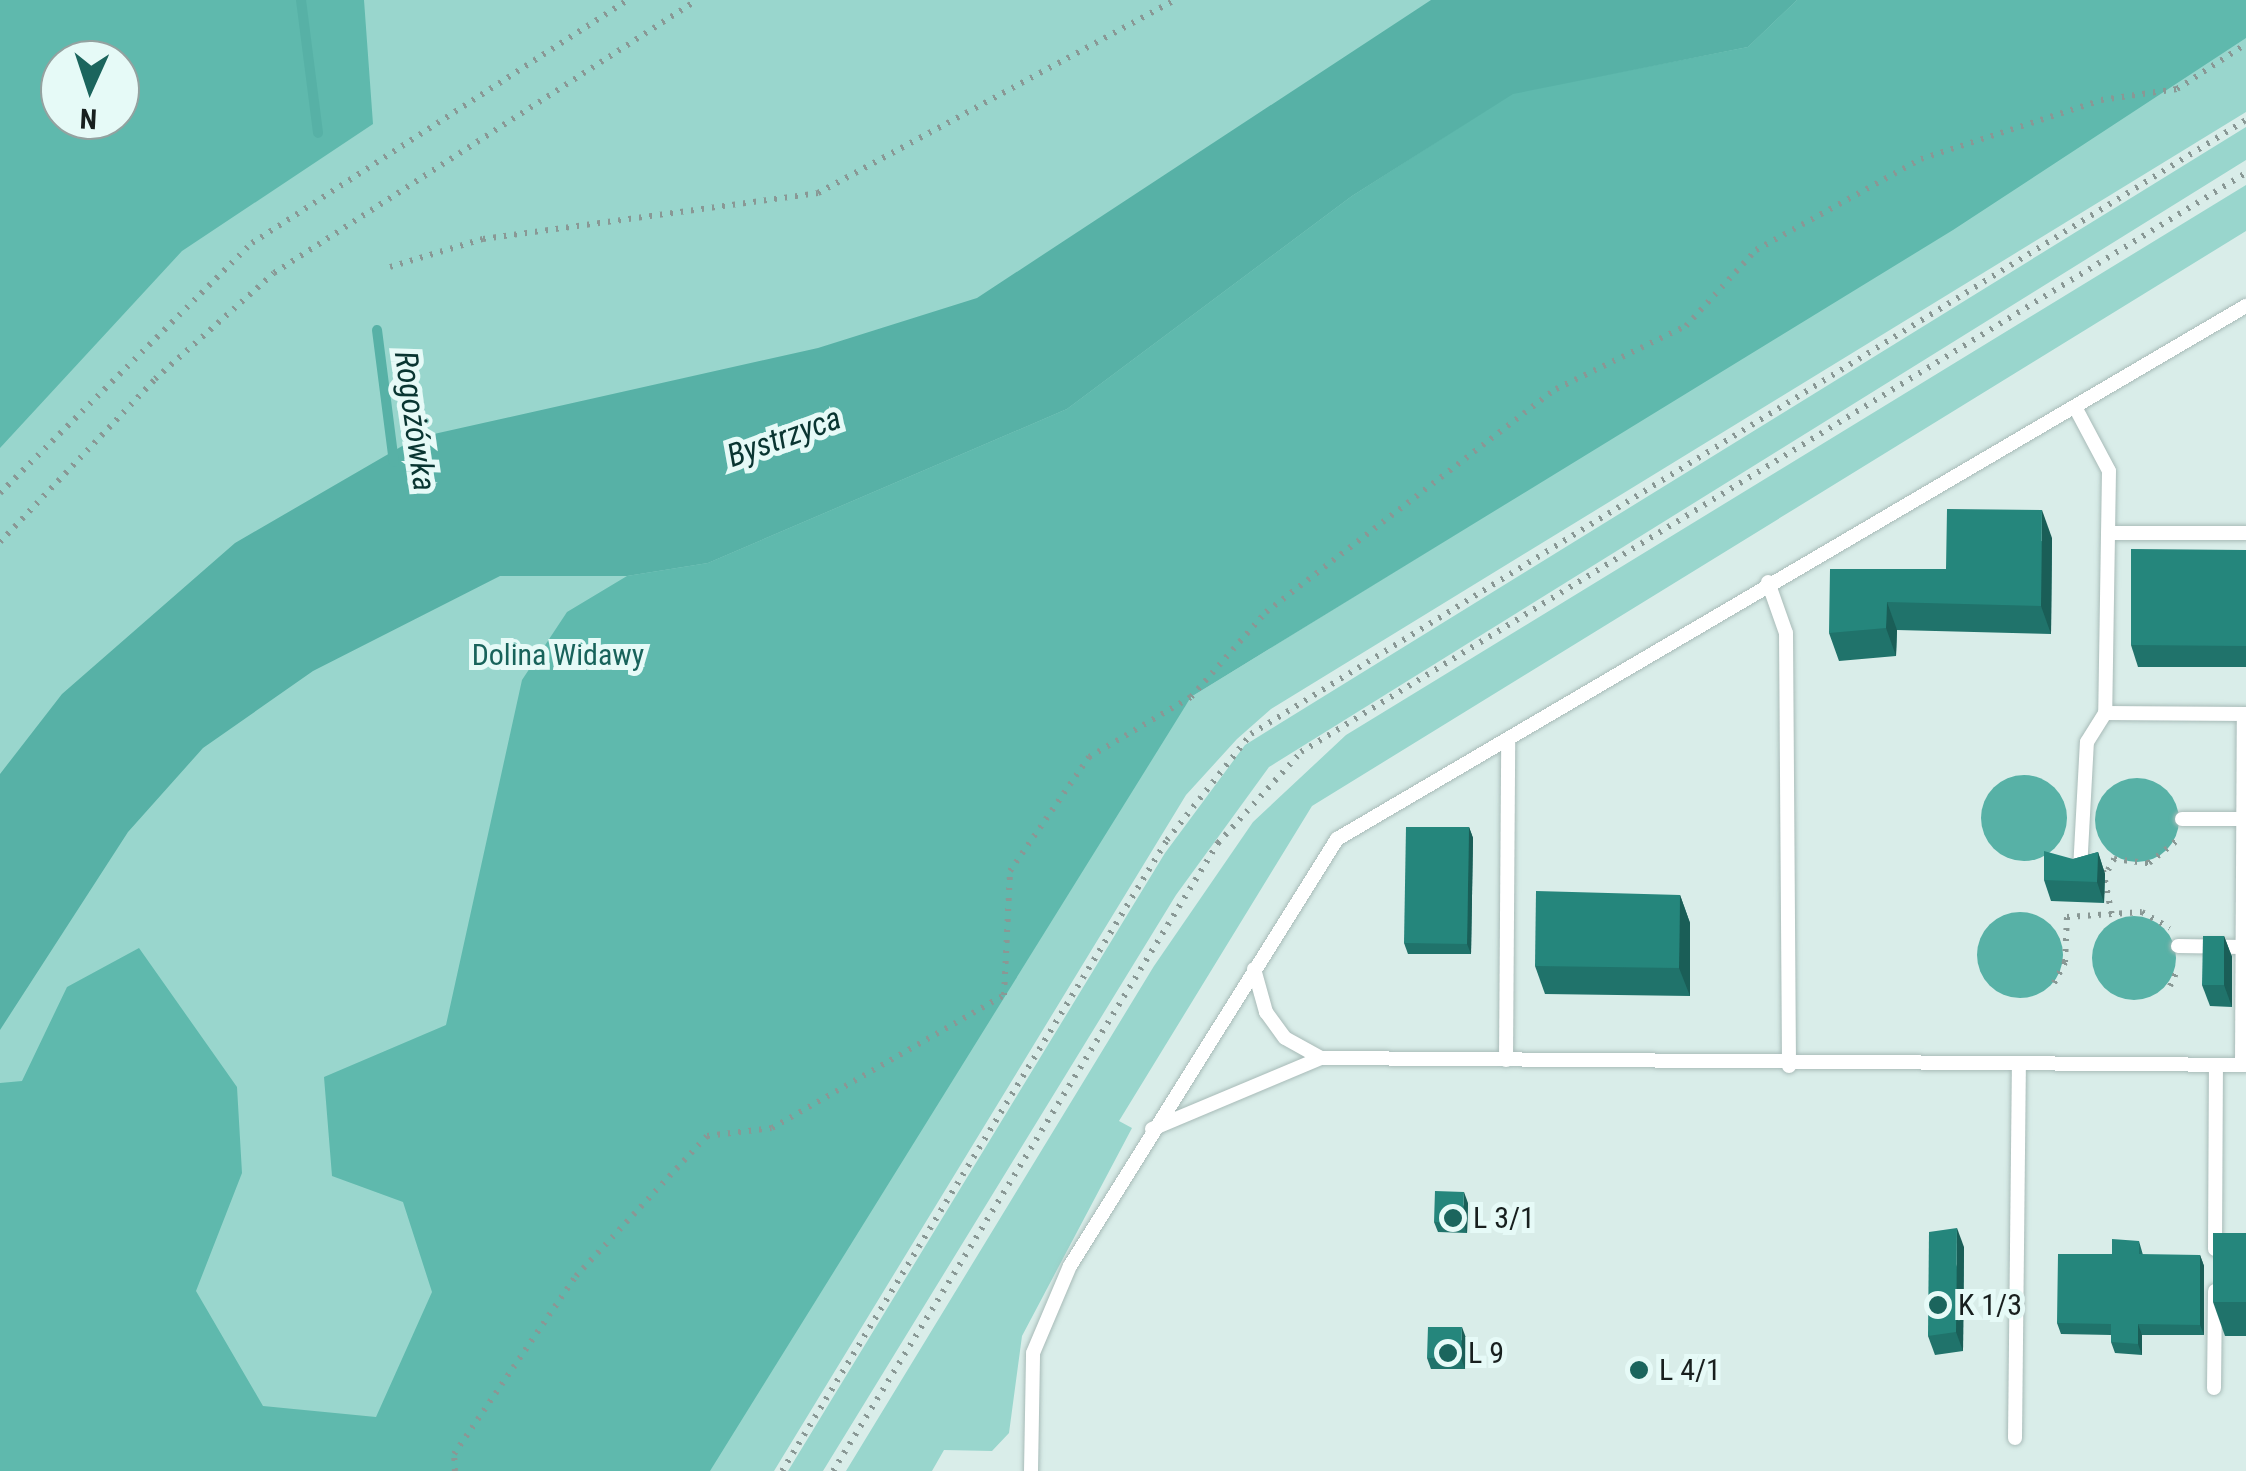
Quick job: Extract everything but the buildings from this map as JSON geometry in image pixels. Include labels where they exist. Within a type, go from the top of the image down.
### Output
[{"type":"lane","points":[[1032,1471],[1034,1352],[1070,1266],[1152,1129],[1337,839],[1768,582],[2246,306]]},
{"type":"lane","points":[[2075,407],[2109,471],[2105,712],[2087,742],[2080,870]]},
{"type":"lane","points":[[2108,532],[2246,533]]},
{"type":"lane","points":[[1768,582],[1786,633],[1789,1066]]},
{"type":"lane","points":[[1152,1129],[1321,1058],[1789,1066],[2244,1065],[2245,714],[2105,712]]},
{"type":"lane","points":[[1506,1060],[1508,740]]},
{"type":"lane","points":[[2182,819],[2244,819]]},
{"type":"lane","points":[[2178,946],[2244,950]]},
{"type":"lane","points":[[1254,969],[1266,1012],[1286,1038],[1321,1058]]},
{"type":"lane","points":[[2214,1388],[2216,1065]]},
{"type":"lane","points":[[2015,1438],[2019,1066]]},
{"type":"path","points":[[0,493],[252,243],[627,0]]},
{"type":"path","points":[[0,542],[155,379],[274,273],[697,0]]},
{"type":"path","points":[[390,267],[483,239],[818,193],[1175,0]]},
{"type":"path","points":[[455,1471],[454,1454],[576,1276],[706,1136],[772,1128],[1004,995],[1010,871],[1089,756],[1191,697],[1266,612],[1556,388],[1686,326],[1756,250],[1921,160],[2100,100],[2177,89],[2246,44]]},
{"type":"path","points":[[782,1471],[1168,840],[1251,734],[2246,120]]},
{"type":"path","points":[[2108,870],[2114,860],[2157,859],[2182,819]]},
{"type":"path","points":[[2054,983],[2066,962],[2067,917],[2156,916],[2178,946],[2170,986]]},
{"type":"green space","name":"Dolina Widawy","points":[[0,0],[2246,0],[2246,112],[1271,709],[1237,739],[1186,795],[774,1471],[0,1471]],"holes":[[[1982,210],[1191,697],[1166,734],[1189,696]]]},
{"type":"green space","points":[[0,0],[364,0],[373,124],[182,251],[0,448]]},
{"type":"green space","points":[[1797,0],[2246,0],[2246,38],[1953,230],[1191,697],[710,1471],[0,1471],[0,1083],[22,1081],[67,987],[139,948],[237,1087],[242,1173],[196,1291],[263,1406],[376,1417],[432,1292],[403,1202],[332,1176],[324,1077],[446,1025],[522,680],[567,612],[627,576],[708,563],[1067,409],[1352,196],[1513,93],[1748,47]]},
{"type":"green space","points":[[2246,127],[2246,160],[1269,767],[1176,895],[823,1471],[788,1471],[1165,853],[1245,745]]},
{"type":"green space","points":[[2246,185],[2246,231],[1312,806],[1119,1121],[1132,1128],[1022,1336],[1009,1433],[992,1451],[944,1450],[932,1471],[846,1471],[1154,966],[1253,822],[1346,735]]},
{"type":"water","name":"Bystrzyca","points":[[1431,0],[1797,0],[1748,47],[1513,94],[1352,196],[1067,409],[708,563],[627,576],[500,576],[313,671],[203,748],[128,832],[0,1030],[0,774],[62,694],[235,543],[416,438],[818,348],[977,298]]},
{"type":"water","points":[[2024,775],[2041,778],[2055,787],[2064,801],[2064,835],[2055,849],[2041,858],[2024,861],[2007,858],[1993,849],[1984,835],[1981,818],[1984,801],[1993,787],[2007,778]]},
{"type":"water","points":[[2137,778],[2153,781],[2167,790],[2176,804],[2176,836],[2167,850],[2153,859],[2137,862],[2121,859],[2107,850],[2098,836],[2095,820],[2098,804],[2107,790],[2121,781]]},
{"type":"water","points":[[2020,912],[2037,915],[2051,924],[2060,938],[2060,972],[2051,986],[2037,995],[2020,998],[2003,995],[1989,986],[1980,972],[1977,955],[1980,938],[1989,924],[2003,915]]},
{"type":"water","points":[[2134,916],[2150,919],[2164,928],[2173,942],[2173,974],[2164,988],[2150,997],[2134,1000],[2118,997],[2104,988],[2095,974],[2092,958],[2095,942],[2104,928],[2118,919]]},
{"type":"waterway","name":"Rogożówka","points":[[301,0],[318,133]]},
{"type":"waterway","name":"Rogożówka","points":[[377,330],[394,462]]},
{"type":"place","name":"L 3/1","points":[[1453,1218]]},
{"type":"place","name":"K 1/3","points":[[1938,1305]]},
{"type":"place","name":"L 9","points":[[1448,1353]]},
{"type":"place","name":"L 4/1","points":[[1639,1370]]}]
